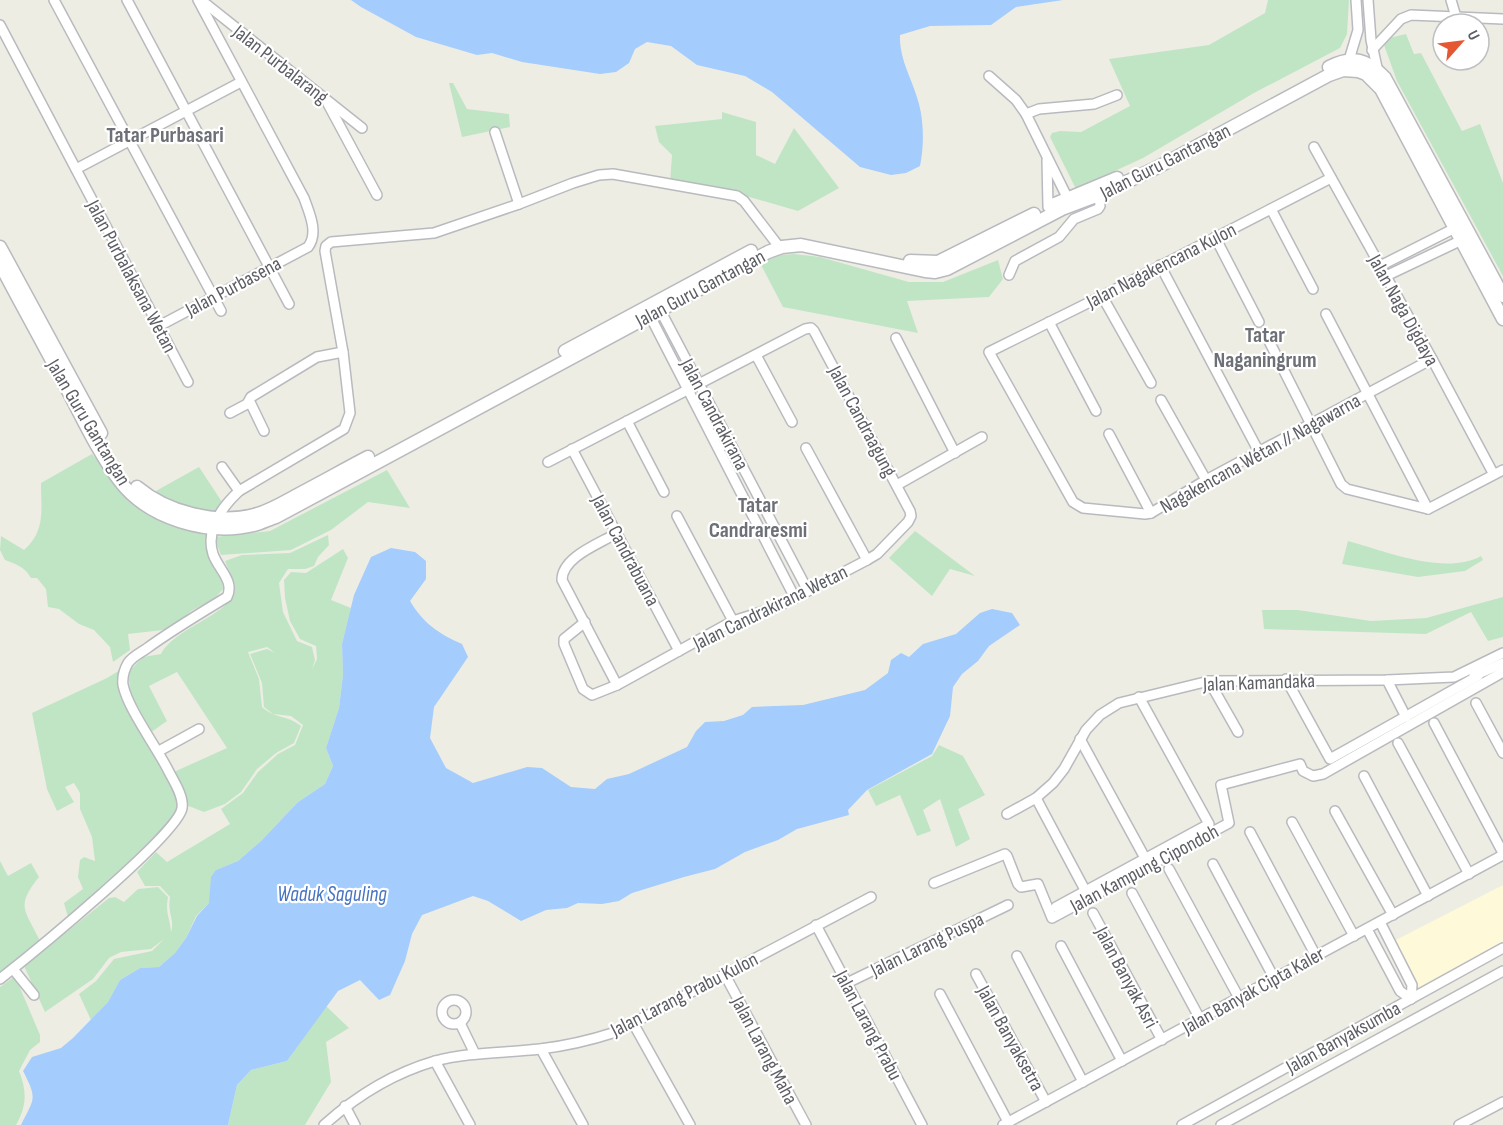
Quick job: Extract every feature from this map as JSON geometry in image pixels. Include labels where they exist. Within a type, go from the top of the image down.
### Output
[{"type":"street","points":[[54,0],[221,311]]},
{"type":"street","points":[[127,0],[289,304]]},
{"type":"street","points":[[76,169],[241,82],[199,0]]},
{"type":"street","name":"Jalan Purbalarang","points":[[199,0],[362,128]]},
{"type":"street","points":[[1356,0],[1357,37],[1349,65],[1377,77]]},
{"type":"street","points":[[1368,0],[1369,26],[1377,77],[1459,226],[1503,296]]},
{"type":"street","points":[[1372,50],[1403,17],[1431,15]]},
{"type":"street","name":"Jalan Purbalaksana Wetan","points":[[0,25],[188,382]]},
{"type":"street","name":"Jalan Guru Gantangan","points":[[0,247],[111,453],[126,475],[146,494],[183,512],[215,522],[255,525],[276,517],[653,308],[768,252],[791,237],[918,263],[938,262],[1067,197],[1129,172],[1335,64],[1349,65]]},
{"type":"street","name":"Jalan Guru Gantangan","points":[[777,244],[801,245],[925,272],[935,272],[955,266],[1062,209],[1099,195],[1158,166],[1349,65]]},
{"type":"street","points":[[989,76],[1016,100],[1026,114],[1067,197]]},
{"type":"street","name":"Jalan Purbasena","points":[[159,326],[308,247],[312,239],[307,205],[241,82]]},
{"type":"street","points":[[1026,114],[1039,109],[1094,104],[1117,95]]},
{"type":"street","points":[[326,99],[377,195]]},
{"type":"street","points":[[495,132],[519,204]]},
{"type":"street","name":"Jalan Naga Digdaya","points":[[1314,147],[1493,473]]},
{"type":"street","points":[[1047,158],[1048,207]]},
{"type":"street","points":[[0,979],[137,861],[163,836],[182,811],[182,802],[176,787],[159,752],[128,699],[123,684],[123,675],[129,661],[172,630],[227,597],[230,590],[229,584],[213,555],[211,543],[215,522],[226,503],[239,491],[344,429],[350,413],[326,246],[331,242],[434,233],[599,175],[623,176],[737,196],[744,201],[777,244]]},
{"type":"street","name":"Jalan Nagakencana Kulon","points":[[989,352],[1331,178]]},
{"type":"street","points":[[1009,275],[1015,261],[1059,237],[1074,219],[1098,209],[1099,195]]},
{"type":"street","points":[[1270,209],[1313,289]]},
{"type":"street","points":[[1380,266],[1459,226]]},
{"type":"street","points":[[1215,237],[1259,322]]},
{"type":"street","points":[[1386,276],[1466,238]]},
{"type":"street","points":[[1466,238],[1503,319]]},
{"type":"street","name":"Jalan Guru Gantangan","points":[[0,264],[119,480],[138,499],[163,515],[196,525],[215,522]]},
{"type":"street","points":[[1160,265],[1259,452]]},
{"type":"street","points":[[1102,296],[1151,383]]},
{"type":"street","name":"Jalan Candrakirana","points":[[653,308],[699,384],[808,591]]},
{"type":"street","name":"Jalan Candrakirana","points":[[653,308],[688,390],[795,598]]},
{"type":"street","points":[[1326,314],[1428,508]]},
{"type":"street","points":[[1049,322],[1096,411]]},
{"type":"street","name":"Jalan Candraagung","points":[[756,355],[805,329],[814,330],[897,485],[911,516]]},
{"type":"street","points":[[896,338],[955,453]]},
{"type":"street","points":[[1270,343],[1341,484],[1347,489],[1428,508],[1493,473],[1503,470]]},
{"type":"street","points":[[230,413],[317,357],[343,352]]},
{"type":"street","name":"Nagakencana Wétan // Nagawarna","points":[[989,352],[1073,502],[1083,508],[1145,514],[1151,513],[1206,480],[1432,359]]},
{"type":"street","points":[[548,462],[756,355],[792,422]]},
{"type":"street","points":[[1161,400],[1206,480]]},
{"type":"street","points":[[250,402],[264,431]]},
{"type":"street","points":[[627,421],[664,492]]},
{"type":"street","points":[[1109,434],[1151,513]]},
{"type":"street","points":[[897,485],[982,437]]},
{"type":"street","points":[[807,448],[867,560]]},
{"type":"street","name":"Jalan Candrabuana","points":[[572,449],[679,651]]},
{"type":"street","points":[[731,471],[743,465]]},
{"type":"street","points":[[222,467],[239,491]]},
{"type":"street","points":[[677,516],[733,621]]},
{"type":"street","name":"Jalan Candrakirana Wetan","points":[[585,622],[564,639],[564,644],[583,689],[592,695],[618,685],[733,621],[777,607],[867,560],[908,522],[911,516]]},
{"type":"street","points":[[617,533],[571,560],[562,572],[562,580],[618,685]]},
{"type":"street","name":"Jalan Kamandaka","points":[[1454,677],[1503,652]]},
{"type":"street","name":"Jalan Kamandaka","points":[[1007,814],[1036,798],[1053,783],[1064,769],[1080,739],[1100,715],[1119,703],[1209,681],[1387,680],[1478,676],[1503,663]]},
{"type":"street","name":"Jalan Kampung Cipondoh","points":[[934,883],[1005,854],[1021,887],[1038,884],[1052,918],[1229,823],[1221,785],[1300,764],[1303,771],[1313,776],[1323,774],[1503,672]]},
{"type":"street","points":[[1286,679],[1330,759],[1478,676]]},
{"type":"street","points":[[1387,680],[1406,717]]},
{"type":"street","points":[[1209,681],[1238,732]]},
{"type":"street","points":[[1056,907],[1209,824],[1139,697]]},
{"type":"street","points":[[1476,703],[1503,753]]},
{"type":"street","points":[[1434,723],[1503,854]]},
{"type":"street","points":[[159,752],[199,729]]},
{"type":"street","points":[[1080,739],[1144,858]]},
{"type":"street","points":[[1398,743],[1468,874]]},
{"type":"street","points":[[1364,776],[1428,896]]},
{"type":"street","points":[[1036,798],[1085,890]]},
{"type":"street","points":[[1335,811],[1393,915]]},
{"type":"street","points":[[1292,822],[1354,936]]},
{"type":"street","points":[[1250,832],[1316,956]]},
{"type":"street","name":"Jalan Banyak Cipta Kaler","points":[[1005,1124],[1503,854]]},
{"type":"street","points":[[1213,864],[1274,978]]},
{"type":"street","points":[[1169,869],[1239,998]]},
{"type":"street","points":[[1132,893],[1200,1019]]},
{"type":"street","name":"Jalan Larang Prabu Kulon","points":[[324,1125],[345,1106],[381,1085],[435,1061],[587,1041],[616,1032],[871,897]]},
{"type":"street","name":"Jalan Larang Puspa","points":[[847,983],[1008,905]]},
{"type":"street","name":"Jalan Banyak Asri","points":[[1093,913],[1162,1040]]},
{"type":"street","points":[[1380,922],[1412,985],[1411,999]]},
{"type":"street","name":"Jalan Larang Prabu","points":[[816,925],[922,1125]]},
{"type":"street","points":[[1367,929],[1400,991],[1411,999]]},
{"type":"street","points":[[1061,946],[1122,1061]]},
{"type":"street","name":"Jalan Banyaksumba","points":[[1182,1125],[1503,948]]},
{"type":"street","points":[[1017,956],[1083,1082]]},
{"type":"street","points":[[13,969],[34,995]]},
{"type":"street","name":"Jalan Banyaksumba","points":[[1221,1125],[1503,971]]},
{"type":"street","name":"Jalan Banyaksetra","points":[[976,974],[1046,1102]]},
{"type":"street","name":"Jalan Larang Maha","points":[[725,975],[806,1125]]},
{"type":"street","points":[[940,994],[1005,1124]]},
{"type":"street","points":[[460,1023],[476,1054]]},
{"type":"street","points":[[633,1023],[690,1125]]},
{"type":"street","points":[[541,1048],[583,1125]]},
{"type":"street","points":[[435,1061],[470,1125]]},
{"type":"street","points":[[1459,1125],[1474,1121],[1503,1101]]},
{"type":"street","points":[[345,1106],[355,1125]]},
{"type":"shaded area","points":[[1503,885],[1503,944],[1420,990],[1394,941]]},
{"type":"green space","points":[[1268,0],[1349,0],[1347,34],[1340,48],[1254,93],[1143,158],[1076,189],[1050,137],[1052,133],[1060,131],[1081,132],[1130,106],[1109,59],[1209,45],[1265,13]]},
{"type":"green space","points":[[1406,34],[1414,54],[1421,53],[1462,131],[1480,124],[1503,183],[1503,276],[1397,81],[1384,45],[1389,38]]},
{"type":"green space","points":[[449,83],[453,83],[467,109],[509,114],[510,127],[462,137]]},
{"type":"green space","points":[[722,112],[756,122],[756,155],[775,164],[794,128],[839,188],[798,211],[730,190],[670,183],[672,155],[659,142],[655,126],[722,119]]},
{"type":"green space","points":[[781,255],[820,257],[909,282],[943,282],[998,260],[1003,279],[989,297],[907,301],[918,333],[783,307],[760,263]]},
{"type":"green space","points":[[92,454],[132,502],[163,521],[207,530],[223,589],[214,599],[163,630],[128,634],[130,650],[113,662],[110,647],[94,630],[79,624],[59,609],[48,607],[46,589],[37,578],[31,578],[23,569],[5,560],[0,550],[1,536],[24,550],[31,543],[41,519],[41,483]]},
{"type":"green space","points":[[199,467],[228,511],[206,512],[189,509],[154,492]]},
{"type":"green space","points":[[387,470],[410,508],[368,502],[331,530],[291,550],[221,555],[214,537],[270,531]]},
{"type":"green space","points":[[915,531],[975,576],[950,569],[932,596],[889,558]]},
{"type":"green space","points":[[328,535],[329,545],[318,557],[314,566],[305,569],[288,569],[279,583],[283,612],[297,641],[312,647],[315,660],[312,669],[317,659],[316,646],[300,639],[290,621],[284,580],[291,572],[306,573],[343,549],[348,558],[331,600],[351,608],[342,644],[343,675],[339,708],[326,748],[333,766],[325,784],[298,802],[261,841],[238,861],[216,870],[209,903],[196,916],[186,938],[175,953],[159,967],[140,968],[120,980],[108,1002],[91,1020],[79,994],[96,981],[114,959],[152,951],[164,939],[151,949],[121,952],[109,958],[93,979],[45,1012],[24,966],[109,898],[115,897],[124,902],[138,889],[158,887],[168,897],[167,912],[171,932],[170,897],[160,886],[145,886],[137,872],[156,852],[167,862],[230,824],[221,809],[243,793],[258,772],[278,754],[295,745],[303,725],[291,716],[273,714],[264,707],[262,683],[250,654],[267,649],[275,653],[267,647],[248,652],[259,679],[262,707],[272,714],[301,726],[294,743],[276,753],[257,769],[241,792],[225,804],[204,812],[186,805],[155,844],[68,917],[64,903],[83,889],[78,877],[80,860],[84,857],[95,861],[92,837],[80,809],[80,793],[74,783],[65,787],[74,802],[57,811],[47,789],[32,713],[120,670],[123,671],[128,709],[165,776],[227,748],[177,672],[149,686],[167,721],[150,733],[131,699],[128,672],[143,657],[161,654],[168,644],[215,613],[232,597],[235,588],[225,561],[242,555],[290,553]]},
{"type":"green space","points":[[1348,541],[1433,563],[1466,562],[1481,556],[1483,560],[1465,571],[1418,577],[1342,564]]},
{"type":"green space","points":[[1503,597],[1503,637],[1488,641],[1471,612],[1426,634],[1264,629],[1262,610],[1298,610],[1371,621],[1426,618]]},
{"type":"green space","points":[[939,745],[963,756],[985,795],[958,809],[970,839],[956,847],[940,799],[923,810],[931,831],[917,836],[900,795],[876,806],[868,790],[932,756]]},
{"type":"green space","points":[[0,861],[8,876],[31,863],[39,877],[27,895],[25,908],[40,941],[0,972]]},
{"type":"green space","points":[[15,976],[40,1035],[40,1042],[30,1050],[19,1071],[25,1098],[20,1118],[16,1125],[0,1125],[0,987]]},
{"type":"green space","points":[[326,1006],[349,1028],[326,1042],[331,1082],[305,1125],[228,1125],[237,1085],[251,1070],[287,1061]]},
{"type":"water","points":[[351,0],[1063,0],[1016,7],[991,25],[930,26],[900,35],[904,61],[921,111],[923,143],[920,166],[906,173],[891,175],[860,167],[772,92],[745,76],[697,65],[671,46],[647,42],[635,49],[629,63],[616,72],[600,74],[522,62],[492,53],[477,55],[416,37]]},
{"type":"water","name":"Waduk Saguling","points":[[391,548],[415,552],[426,561],[426,579],[410,601],[420,616],[432,627],[462,644],[468,657],[434,707],[430,738],[446,768],[473,783],[527,767],[542,768],[571,787],[595,789],[607,779],[629,774],[687,747],[696,731],[705,722],[724,721],[743,715],[752,707],[803,705],[865,690],[888,673],[891,660],[901,653],[909,657],[923,644],[956,634],[980,613],[992,609],[1012,613],[1020,625],[989,646],[978,661],[962,674],[953,687],[950,716],[932,754],[867,790],[848,810],[849,815],[797,829],[778,840],[745,852],[715,869],[632,893],[619,901],[602,904],[578,903],[567,908],[546,910],[521,921],[488,901],[473,896],[422,915],[412,934],[405,961],[390,995],[379,1000],[360,980],[338,991],[287,1061],[251,1070],[237,1085],[228,1125],[21,1125],[32,1099],[31,1088],[23,1071],[32,1057],[61,1048],[73,1038],[108,1002],[120,980],[140,968],[159,967],[175,953],[197,916],[209,903],[211,877],[216,870],[238,861],[261,841],[298,802],[325,784],[333,766],[326,748],[339,708],[343,675],[342,644],[354,595],[371,557]]},
{"type":"district","name":"Tatar Purbasari","points":[[165,134]]},
{"type":"district","name":"Tatar Naganingrum","points":[[1265,346]]},
{"type":"district","name":"Tatar Candraresmi","points":[[758,516]]}]
